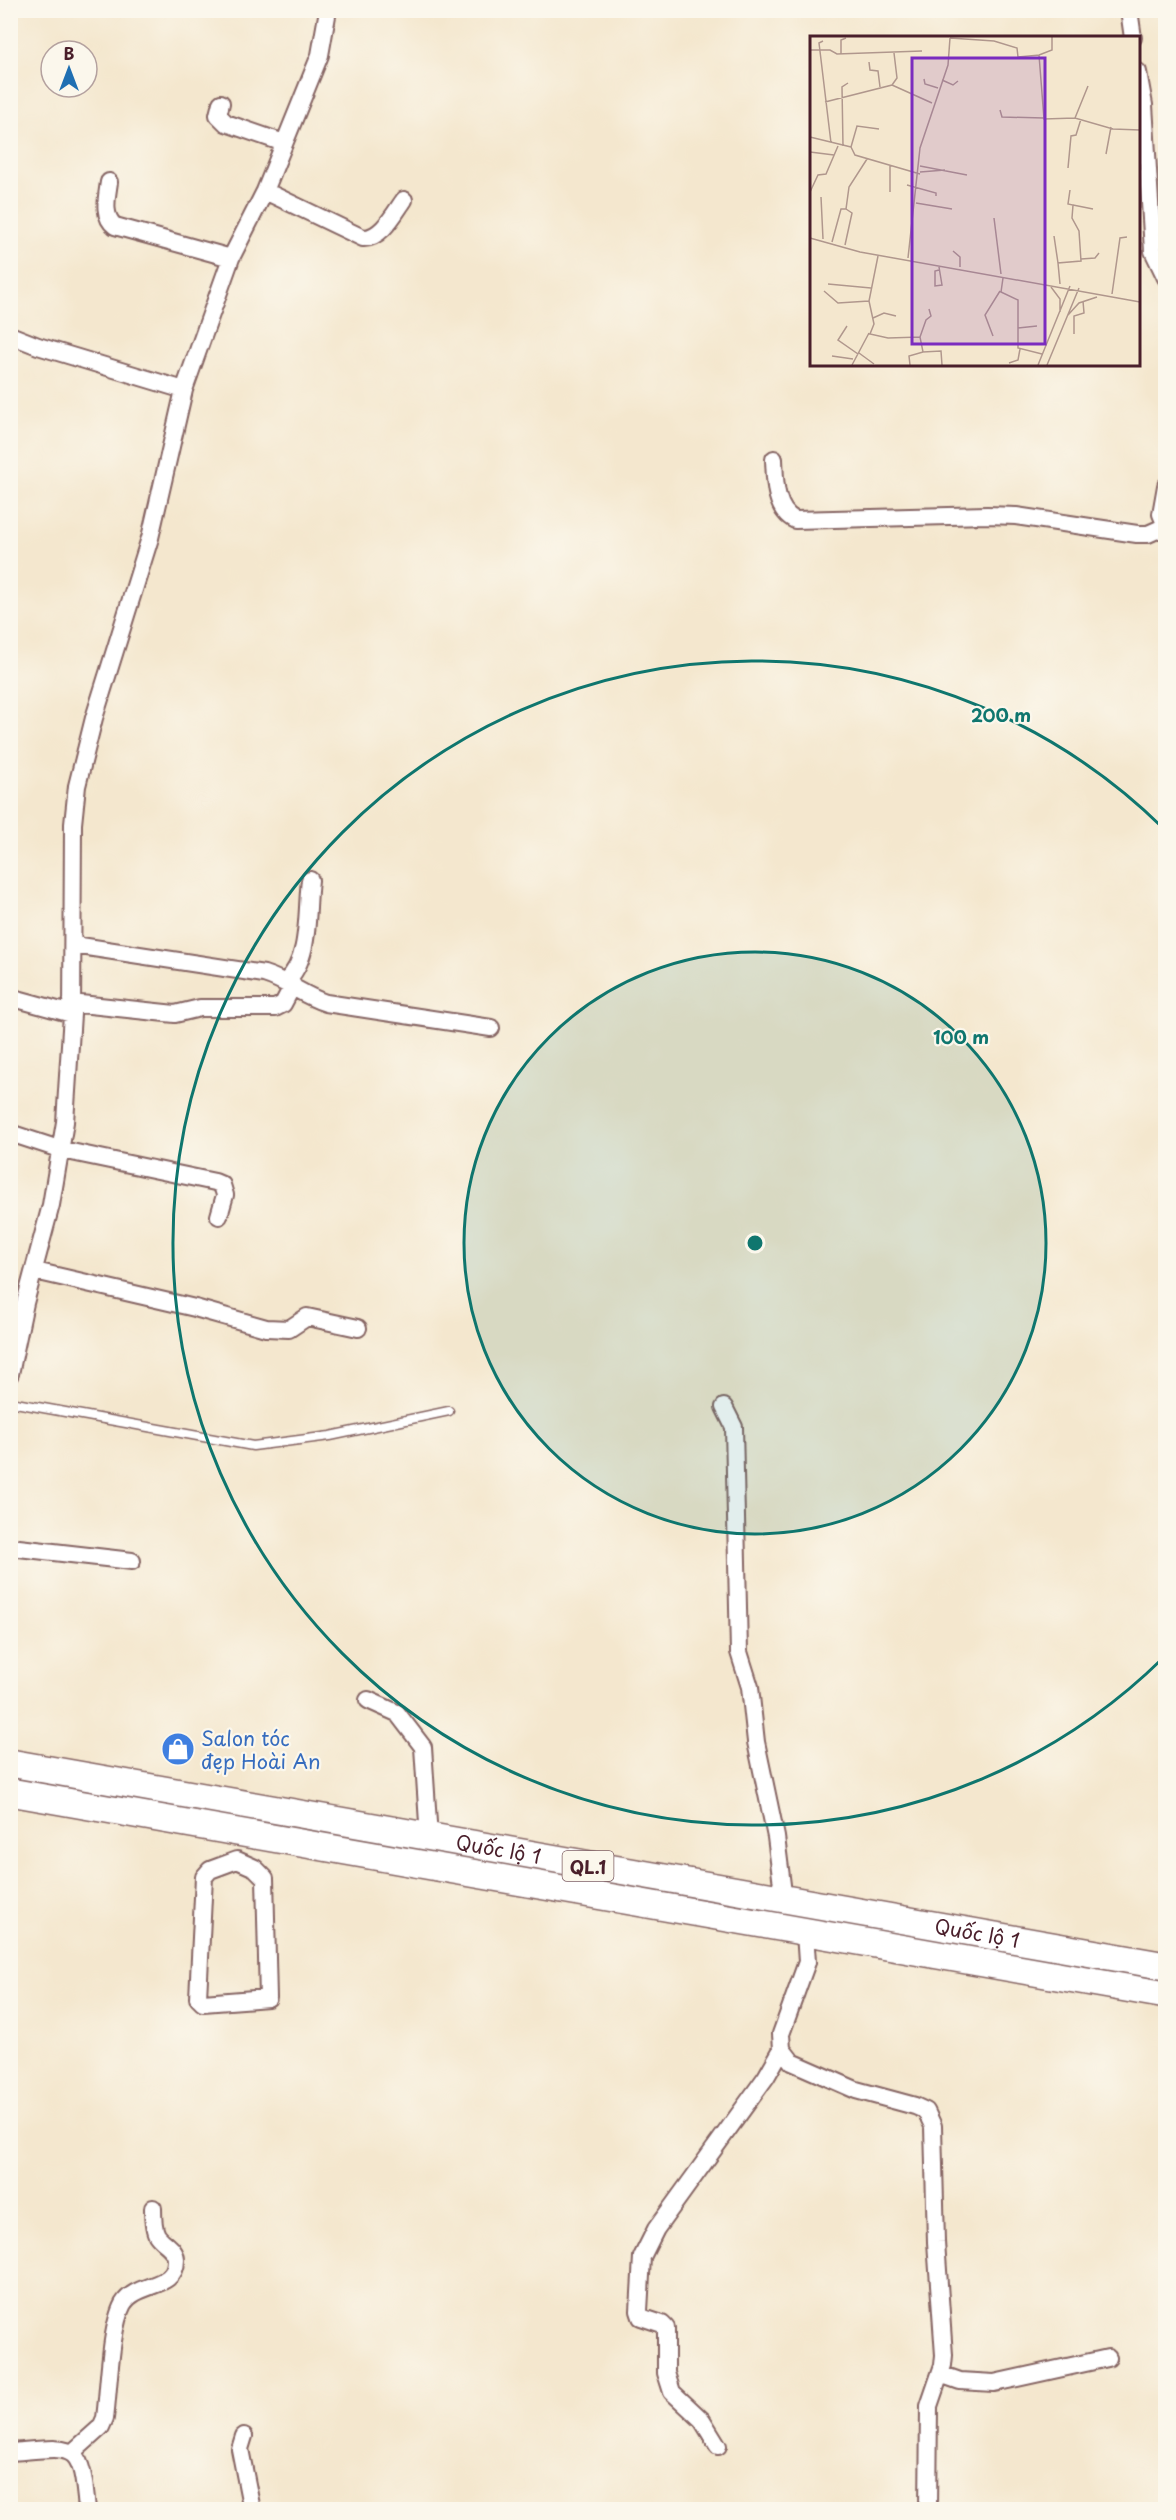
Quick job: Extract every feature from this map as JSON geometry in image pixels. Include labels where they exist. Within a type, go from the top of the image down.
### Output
[{"type":"highway","name":"Quốc lộ 1","points":[[10,1763],[784,1901],[1166,1966]]},
{"type":"highway","name":"Quốc lộ 1","points":[[10,1792],[806,1934],[1166,1995]]},
{"type":"street","points":[[10,1374],[62,1150],[72,1008],[73,824],[77,786],[94,718],[150,538],[184,390],[231,258],[265,191],[320,55],[328,10]]},
{"type":"street","points":[[1129,10],[1133,36]]},
{"type":"street","points":[[1140,83],[1144,105],[1153,250],[1166,278]]},
{"type":"street","points":[[221,103],[218,116],[226,123],[284,143]]},
{"type":"street","points":[[109,182],[106,210],[109,221],[115,226],[231,258]]},
{"type":"street","points":[[265,191],[363,238],[371,239],[404,200]]},
{"type":"street","points":[[10,335],[38,346],[184,390]]},
{"type":"street","points":[[774,459],[777,496],[790,518],[795,520],[1016,516],[1144,535],[1166,526],[1161,514],[1166,486]]},
{"type":"street","points":[[10,997],[72,1008],[175,1014],[200,1008],[275,1008],[283,1004],[289,983],[301,959],[310,880]]},
{"type":"street","points":[[74,945],[251,972],[289,983],[314,999],[326,1003],[491,1028]]},
{"type":"street","points":[[10,1133],[62,1150],[215,1182],[222,1185],[225,1195],[219,1216]]},
{"type":"street","points":[[35,1271],[195,1308],[266,1328],[289,1329],[307,1317],[358,1328]]},
{"type":"street","points":[[724,1407],[734,1427],[739,1652],[750,1687],[756,1742],[776,1837],[784,1901]]},
{"type":"street","points":[[10,1547],[132,1561]]},
{"type":"street","points":[[368,1700],[397,1713],[423,1747],[429,1838]]},
{"type":"street","points":[[237,1860],[239,1832]]},
{"type":"street","points":[[237,1860],[255,1868],[265,1878],[268,1998],[203,2003],[198,1998],[204,1876],[210,1870],[237,1860]]},
{"type":"street","points":[[718,2446],[702,2420],[672,2392],[666,2373],[666,2328],[662,2324],[641,2317],[639,2311],[642,2257],[656,2229],[766,2077],[782,2049],[781,2034],[807,1962],[806,1934]]},
{"type":"street","points":[[782,2049],[792,2062],[856,2090],[915,2106],[926,2111],[930,2118],[935,2148],[936,2242],[944,2355],[929,2406],[928,2510]]},
{"type":"street","points":[[72,2453],[101,2427],[105,2418],[116,2326],[123,2304],[135,2290],[159,2284],[175,2269],[176,2258],[173,2251],[157,2236],[153,2208]]},
{"type":"street","points":[[940,2374],[960,2381],[994,2383],[1095,2359],[1108,2358]]},
{"type":"street","points":[[244,2436],[240,2450],[252,2510]]},
{"type":"street","points":[[10,2452],[61,2449],[72,2453],[84,2469],[87,2510]]},
{"type":"lane","points":[[10,1402],[253,1446],[330,1436],[449,1411]]},
{"type":"place","name":"Salon tóc đẹp Hoài An","points":[[178,1749]]}]
